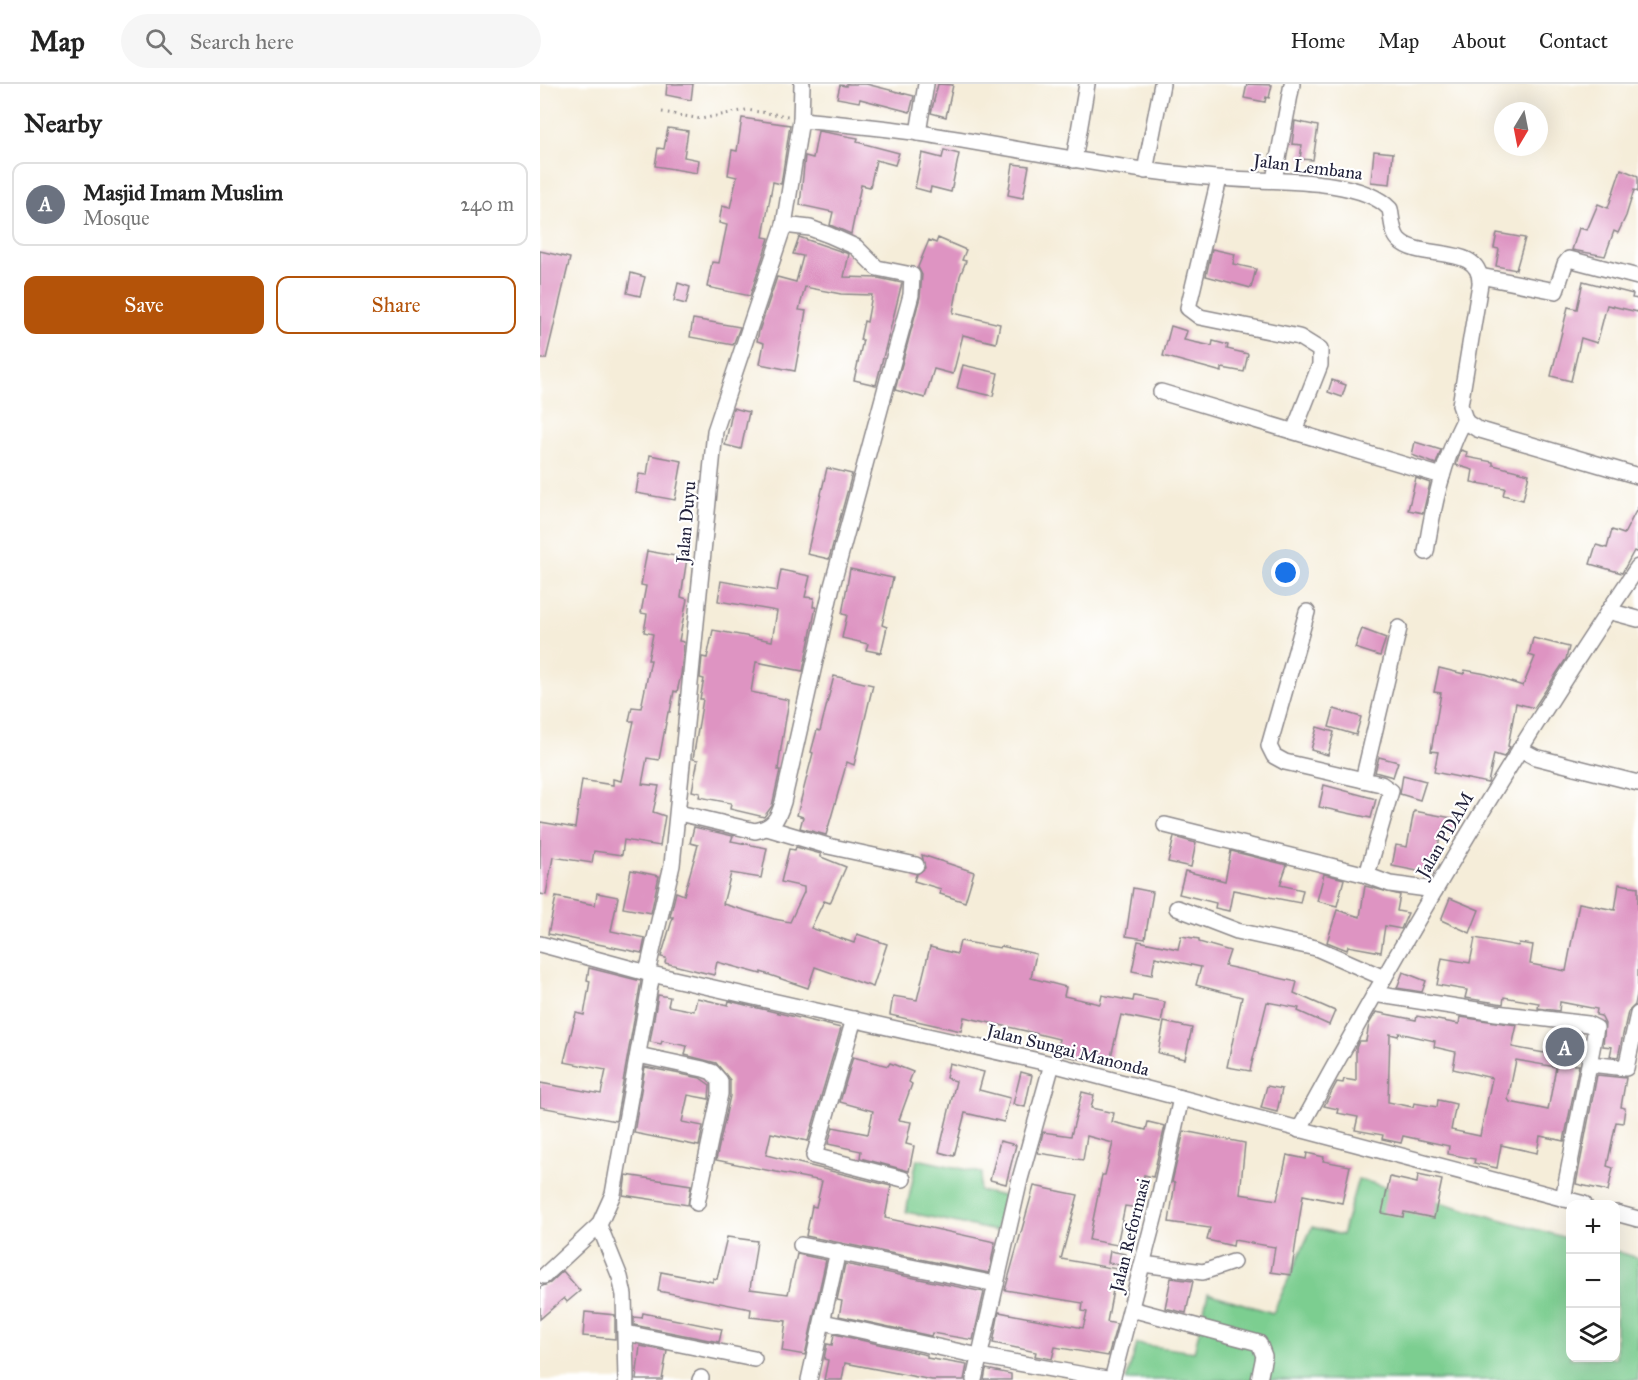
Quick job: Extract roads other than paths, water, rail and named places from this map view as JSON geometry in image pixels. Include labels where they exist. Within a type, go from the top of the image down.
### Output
[{"type":"street","name":"Jalan Duyu","points":[[599,1225],[614,1189],[650,973],[669,886],[715,431],[784,225],[802,118],[802,84]]},
{"type":"street","points":[[918,133],[926,84]]},
{"type":"street","points":[[1074,160],[1087,84]]},
{"type":"street","points":[[1145,171],[1162,84]]},
{"type":"street","points":[[1274,180],[1292,84]]},
{"type":"street","name":"Jalan Lembana","points":[[802,118],[918,133],[1145,171],[1220,179],[1274,180],[1350,189],[1374,196],[1390,209],[1395,234],[1404,244],[1456,256],[1475,265],[1480,276]]},
{"type":"street","points":[[1220,179],[1188,308],[1200,317],[1299,337],[1313,343],[1320,350],[1320,365],[1293,431]]},
{"type":"street","points":[[678,813],[755,831],[767,828],[776,821],[783,802],[830,594],[914,278],[909,274],[877,268],[856,247],[829,235],[810,228],[784,225]]},
{"type":"street","points":[[1426,552],[1442,476],[1451,445],[1464,420],[1461,405],[1480,276],[1556,291],[1565,264],[1570,259],[1638,277]]},
{"type":"street","points":[[1161,392],[1442,476]]},
{"type":"street","points":[[1464,420],[1477,429],[1638,476]]},
{"type":"street","name":"Jalan PDAM","points":[[1299,1130],[1435,890],[1520,749],[1638,567]]},
{"type":"street","points":[[1307,612],[1269,746],[1274,756],[1285,762],[1381,784],[1390,791],[1367,875]]},
{"type":"street","points":[[1608,612],[1638,619]]},
{"type":"street","points":[[1363,780],[1399,628]]},
{"type":"street","points":[[1520,749],[1535,757],[1638,783]]},
{"type":"street","points":[[1165,825],[1367,875],[1390,884],[1435,890]]},
{"type":"street","points":[[767,828],[806,841],[916,865]]},
{"type":"street","points":[[1178,908],[1237,931],[1316,948],[1384,978]]},
{"type":"street","name":"Jalan Sungai Manonda","points":[[540,944],[650,973],[1052,1064],[1567,1200]]},
{"type":"street","points":[[1374,994],[1496,1013],[1591,1024],[1596,1030],[1563,1199]]},
{"type":"street","points":[[1590,1064],[1626,1068],[1636,1039],[1638,1014]]},
{"type":"street","points":[[854,1019],[814,1156],[903,1179]]},
{"type":"street","points":[[638,1054],[703,1069],[712,1072],[720,1081],[720,1094],[697,1203]]},
{"type":"street","points":[[974,1380],[1023,1168],[1052,1064]]},
{"type":"street","name":"Jalan Reformasi","points":[[1112,1380],[1143,1264],[1181,1098]]},
{"type":"street","points":[[1620,1214],[1638,1219]]},
{"type":"street","points":[[544,1276],[599,1225],[620,1277],[626,1333],[626,1380]]},
{"type":"street","points":[[801,1245],[996,1284]]},
{"type":"street","points":[[809,1380],[838,1251]]},
{"type":"street","points":[[1143,1264],[1203,1272],[1233,1262]]},
{"type":"street","points":[[1131,1309],[1259,1343],[1264,1356],[1259,1380]]},
{"type":"street","points":[[823,1322],[979,1356],[1112,1380]]},
{"type":"street","points":[[626,1333],[754,1359]]},
{"type":"place","name":"Masjid Imam Muslim","points":[[1565,1047]]}]
